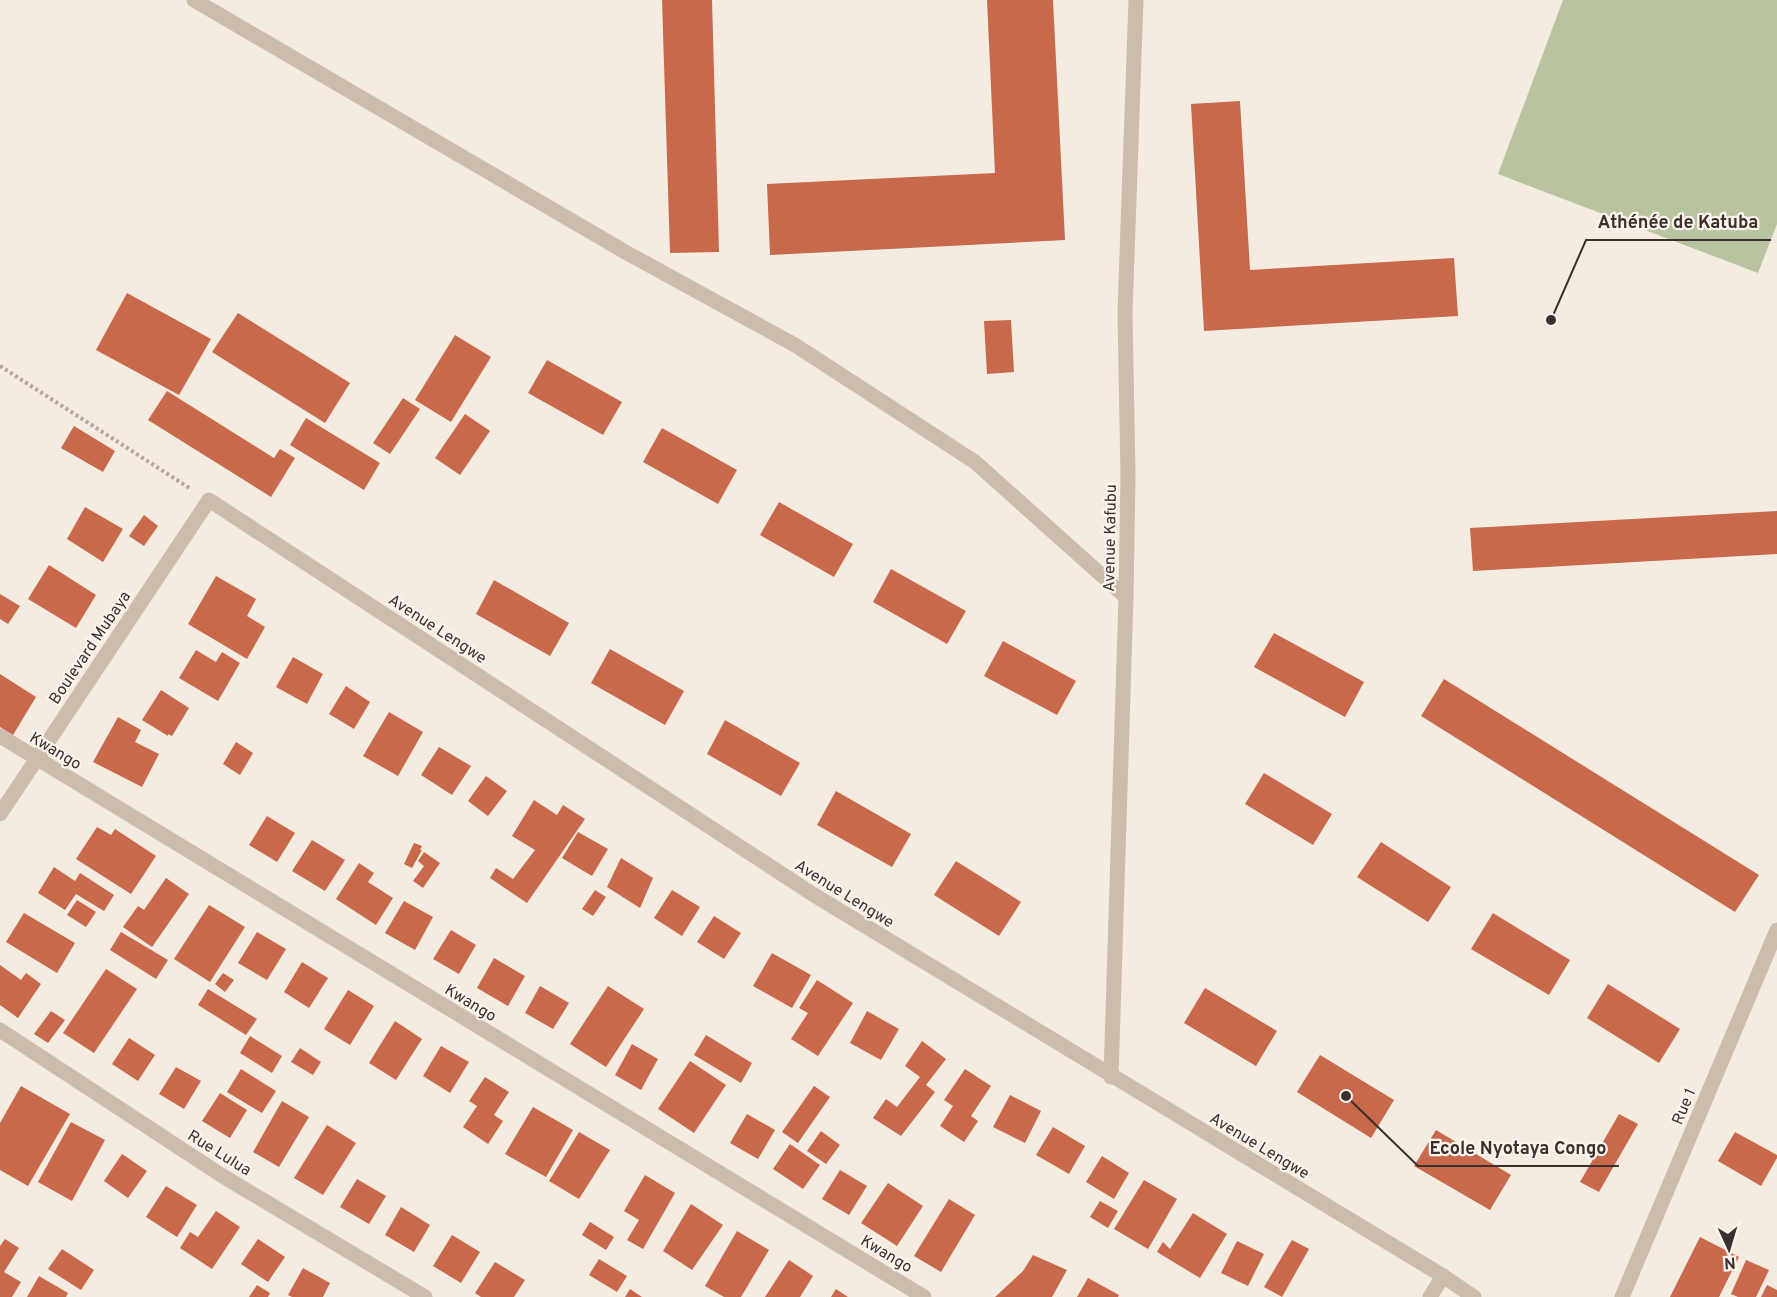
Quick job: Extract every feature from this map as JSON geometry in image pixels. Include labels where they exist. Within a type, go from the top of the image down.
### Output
[{"type":"street","points":[[194,0],[627,253],[795,345],[975,462],[1126,597]]},
{"type":"street","name":"Avenue Kafubu","points":[[1112,1077],[1126,597],[1128,476],[1125,312],[1136,0]]},
{"type":"street","name":"Boulevard Mubaya","points":[[0,814],[208,500]]},
{"type":"street","name":"Avenue Lengwe","points":[[208,500],[814,895],[1443,1276],[1474,1297]]},
{"type":"street","name":"Kwango","points":[[0,736],[924,1297]]},
{"type":"street","name":"Rue 1","points":[[1622,1297],[1777,930]]},
{"type":"street","name":"Rue Lulua","points":[[0,1030],[221,1175],[425,1297]]},
{"type":"street","points":[[1430,1297],[1443,1276]]},
{"type":"path","points":[[0,366],[208,500]]},
{"type":"green space","points":[[1563,0],[1777,0],[1777,224],[1758,273],[1498,174]]},
{"type":"building","points":[[662,0],[712,0],[719,252],[670,253]]},
{"type":"building","points":[[987,0],[1053,0],[1065,240],[770,255],[767,184],[995,173]]},
{"type":"building","points":[[1240,101],[1250,270],[1454,258],[1458,316],[1204,331],[1191,104]]},
{"type":"building","points":[[127,293],[211,339],[179,395],[96,350]]},
{"type":"building","points":[[238,313],[350,383],[325,423],[212,352]]},
{"type":"building","points":[[1011,320],[1014,372],[987,374],[984,321]]},
{"type":"building","points":[[455,335],[491,357],[451,422],[415,400]]},
{"type":"building","points":[[547,360],[622,402],[603,435],[528,393]]},
{"type":"building","points":[[167,391],[274,458],[280,449],[295,458],[271,497],[148,420]]},
{"type":"building","points":[[403,398],[420,409],[390,454],[373,443]]},
{"type":"building","points":[[465,414],[490,431],[460,475],[435,458]]},
{"type":"building","points":[[306,418],[380,463],[364,490],[290,445]]},
{"type":"building","points":[[74,426],[115,451],[103,472],[61,448]]},
{"type":"building","points":[[662,428],[737,470],[718,504],[643,462]]},
{"type":"building","points":[[779,502],[853,544],[834,577],[760,535]]},
{"type":"building","points":[[85,507],[123,529],[103,562],[67,539]]},
{"type":"building","points":[[1777,511],[1777,554],[1473,571],[1470,528]]},
{"type":"building","points":[[144,515],[158,526],[144,546],[129,536]]},
{"type":"building","points":[[49,565],[96,595],[76,628],[28,599]]},
{"type":"building","points":[[891,569],[966,611],[947,644],[873,602]]},
{"type":"building","points":[[216,576],[256,599],[247,616],[265,627],[247,659],[188,624]]},
{"type":"building","points":[[494,580],[569,623],[550,656],[476,614]]},
{"type":"building","points":[[0,594],[20,606],[8,624],[0,619]]},
{"type":"building","points":[[1274,633],[1364,682],[1345,717],[1254,667]]},
{"type":"building","points":[[1003,641],[1076,681],[1057,715],[984,676]]},
{"type":"building","points":[[610,649],[684,691],[665,725],[591,683]]},
{"type":"building","points":[[196,650],[216,662],[222,652],[240,663],[218,701],[179,678]]},
{"type":"building","points":[[293,657],[323,674],[307,704],[276,687]]},
{"type":"building","points":[[0,674],[36,697],[13,735],[0,727]]},
{"type":"building","points":[[1444,679],[1759,875],[1735,912],[1421,716]]},
{"type":"building","points":[[346,686],[370,702],[354,729],[329,714]]},
{"type":"building","points":[[161,690],[189,708],[172,736],[168,734],[168,736],[142,720]]},
{"type":"building","points":[[389,712],[423,732],[398,776],[363,756]]},
{"type":"building","points":[[118,717],[141,730],[135,742],[159,754],[142,787],[93,762]]},
{"type":"building","points":[[725,720],[800,763],[781,796],[707,754]]},
{"type":"building","points":[[236,742],[253,753],[240,775],[223,764]]},
{"type":"building","points":[[439,747],[471,766],[452,795],[421,775]]},
{"type":"building","points":[[1264,773],[1332,814],[1313,845],[1245,804]]},
{"type":"building","points":[[486,776],[507,791],[488,816],[468,801]]},
{"type":"building","points":[[836,791],[911,834],[892,867],[817,825]]},
{"type":"building","points":[[534,800],[557,815],[563,805],[585,819],[527,903],[490,878],[496,868],[513,879],[535,850],[512,836]]},
{"type":"building","points":[[267,816],[295,833],[277,862],[249,845]]},
{"type":"building","points":[[97,827],[111,835],[115,829],[156,856],[131,894],[76,859]]},
{"type":"building","points":[[578,832],[608,849],[592,876],[562,858]]},
{"type":"building","points":[[312,840],[345,860],[325,891],[292,871]]},
{"type":"building","points":[[1381,842],[1451,887],[1428,922],[1357,877]]},
{"type":"building","points":[[414,843],[422,846],[420,850],[422,850],[412,868],[404,864]]},
{"type":"building","points":[[424,852],[440,863],[423,888],[413,881],[424,866],[418,861]]},
{"type":"building","points":[[621,858],[653,878],[640,908],[607,887]]},
{"type":"building","points":[[956,861],[1021,902],[999,936],[934,895]]},
{"type":"building","points":[[359,863],[374,873],[368,882],[393,898],[376,925],[336,899]]},
{"type":"building","points":[[54,867],[75,881],[80,873],[114,895],[104,911],[76,894],[65,910],[38,893]]},
{"type":"building","points":[[166,878],[189,894],[152,947],[123,927],[138,906],[144,910]]},
{"type":"building","points":[[595,890],[606,897],[593,916],[582,909]]},
{"type":"building","points":[[672,890],[700,907],[682,936],[654,918]]},
{"type":"building","points":[[77,900],[96,912],[86,927],[67,915]]},
{"type":"building","points":[[404,901],[433,917],[415,950],[385,933]]},
{"type":"building","points":[[209,905],[245,927],[210,982],[174,959]]},
{"type":"building","points":[[24,913],[75,943],[57,973],[6,942]]},
{"type":"building","points":[[1493,913],[1570,960],[1549,995],[1471,949]]},
{"type":"building","points":[[714,916],[741,933],[724,959],[697,942]]},
{"type":"building","points":[[451,930],[476,945],[459,974],[433,959]]},
{"type":"building","points":[[121,932],[168,960],[156,979],[110,950]]},
{"type":"building","points":[[257,932],[286,949],[267,980],[238,963]]},
{"type":"building","points":[[772,953],[811,975],[792,1008],[753,986]]},
{"type":"building","points":[[494,958],[525,976],[508,1006],[477,988]]},
{"type":"building","points":[[302,962],[328,978],[309,1008],[284,992]]},
{"type":"building","points":[[0,965],[21,980],[26,973],[41,984],[18,1018],[0,1005]]},
{"type":"building","points":[[106,969],[137,989],[94,1053],[63,1033]]},
{"type":"building","points":[[223,973],[234,980],[225,992],[215,984]]},
{"type":"building","points":[[817,980],[853,1003],[818,1056],[791,1039],[808,1013],[799,1008]]},
{"type":"building","points":[[1608,984],[1680,1029],[1659,1063],[1587,1018]]},
{"type":"building","points":[[540,986],[569,1003],[553,1029],[525,1013]]},
{"type":"building","points":[[608,986],[644,1009],[606,1067],[570,1044]]},
{"type":"building","points":[[1205,988],[1277,1031],[1256,1066],[1184,1023]]},
{"type":"building","points":[[208,989],[257,1019],[246,1035],[198,1005]]},
{"type":"building","points":[[348,990],[374,1006],[350,1045],[324,1029]]},
{"type":"building","points":[[51,1011],[65,1020],[48,1043],[34,1034]]},
{"type":"building","points":[[867,1011],[899,1029],[881,1060],[850,1043]]},
{"type":"building","points":[[395,1021],[422,1039],[396,1080],[369,1063]]},
{"type":"building","points":[[706,1035],[752,1063],[741,1083],[694,1055]]},
{"type":"building","points":[[250,1036],[282,1056],[272,1073],[240,1053]]},
{"type":"building","points":[[129,1038],[155,1055],[138,1081],[112,1064]]},
{"type":"building","points":[[922,1041],[946,1059],[926,1085],[935,1092],[901,1136],[873,1118],[886,1099],[897,1107],[920,1077],[905,1066]]},
{"type":"building","points":[[632,1044],[658,1059],[641,1090],[615,1075]]},
{"type":"building","points":[[441,1046],[469,1062],[450,1093],[423,1076]]},
{"type":"building","points":[[300,1048],[321,1062],[313,1075],[291,1062]]},
{"type":"building","points":[[1320,1055],[1394,1100],[1371,1138],[1297,1092]]},
{"type":"building","points":[[690,1061],[726,1085],[694,1133],[658,1109]]},
{"type":"building","points":[[176,1067],[201,1081],[184,1109],[159,1094]]},
{"type":"building","points":[[241,1069],[276,1091],[262,1113],[227,1092]]},
{"type":"building","points":[[965,1069],[991,1086],[971,1116],[978,1121],[964,1142],[940,1126],[953,1106],[944,1100]]},
{"type":"building","points":[[485,1077],[509,1092],[494,1115],[503,1121],[488,1144],[463,1127],[477,1106],[469,1101]]},
{"type":"building","points":[[21,1086],[70,1114],[28,1186],[0,1170],[0,1123]]},
{"type":"building","points":[[814,1086],[830,1097],[798,1143],[782,1132]]},
{"type":"building","points":[[220,1093],[247,1110],[230,1138],[202,1121]]},
{"type":"building","points":[[1010,1095],[1041,1111],[1025,1143],[993,1127]]},
{"type":"building","points":[[282,1101],[309,1117],[279,1167],[253,1152]]},
{"type":"building","points":[[533,1107],[573,1130],[546,1177],[505,1154]]},
{"type":"building","points":[[747,1114],[775,1130],[758,1159],[730,1143]]},
{"type":"building","points":[[1619,1114],[1638,1124],[1599,1192],[1580,1182]]},
{"type":"building","points":[[71,1122],[105,1140],[72,1201],[38,1182]]},
{"type":"building","points":[[327,1125],[356,1143],[323,1195],[294,1178]]},
{"type":"building","points":[[1053,1127],[1085,1146],[1069,1174],[1036,1155]]},
{"type":"building","points":[[1436,1130],[1511,1175],[1490,1210],[1414,1166]]},
{"type":"building","points":[[821,1131],[840,1145],[826,1164],[807,1151]]},
{"type":"building","points":[[579,1132],[610,1150],[579,1199],[549,1181]]},
{"type":"building","points":[[1735,1132],[1777,1155],[1761,1186],[1718,1161]]},
{"type":"building","points":[[790,1144],[820,1165],[803,1189],[773,1169]]},
{"type":"building","points":[[122,1154],[147,1171],[128,1198],[104,1181]]},
{"type":"building","points":[[1102,1156],[1129,1173],[1114,1199],[1086,1182]]},
{"type":"building","points":[[840,1170],[867,1186],[849,1215],[822,1199]]},
{"type":"building","points":[[645,1175],[675,1193],[643,1249],[627,1240],[639,1220],[624,1211]]},
{"type":"building","points":[[357,1179],[386,1196],[369,1224],[340,1207]]},
{"type":"building","points":[[1144,1180],[1177,1199],[1148,1249],[1114,1229]]},
{"type":"building","points":[[888,1183],[923,1206],[897,1246],[861,1223]]},
{"type":"building","points":[[166,1186],[197,1205],[177,1237],[146,1217]]},
{"type":"building","points":[[949,1199],[975,1215],[941,1272],[914,1256]]},
{"type":"building","points":[[1100,1201],[1118,1211],[1108,1228],[1090,1217]]},
{"type":"building","points":[[691,1204],[723,1225],[692,1270],[663,1251]]},
{"type":"building","points":[[401,1207],[430,1225],[414,1252],[385,1235]]},
{"type":"building","points":[[216,1211],[240,1227],[212,1269],[180,1248],[190,1232],[198,1237]]},
{"type":"building","points":[[1193,1213],[1227,1234],[1200,1278],[1157,1252],[1163,1242],[1170,1249]]},
{"type":"building","points":[[590,1222],[614,1237],[606,1250],[582,1235]]},
{"type":"building","points":[[737,1231],[769,1250],[741,1297],[724,1297],[705,1286]]},
{"type":"building","points":[[452,1235],[480,1252],[461,1283],[433,1266]]},
{"type":"building","points":[[1700,1237],[1739,1257],[1719,1297],[1670,1297]]},
{"type":"building","points":[[5,1239],[19,1248],[4,1272],[21,1282],[12,1297],[0,1297],[0,1246]]},
{"type":"building","points":[[258,1239],[285,1257],[268,1282],[241,1264]]},
{"type":"building","points":[[1292,1240],[1309,1249],[1282,1297],[1264,1287]]},
{"type":"building","points":[[1237,1241],[1264,1254],[1248,1286],[1221,1273]]},
{"type":"building","points":[[62,1249],[94,1270],[81,1290],[48,1269]]},
{"type":"building","points":[[1033,1255],[1067,1270],[1052,1297],[995,1297],[1023,1271]]},
{"type":"building","points":[[599,1259],[627,1276],[617,1292],[589,1275]]},
{"type":"building","points":[[789,1260],[813,1276],[800,1297],[765,1297]]},
{"type":"building","points":[[1746,1260],[1769,1270],[1756,1297],[1738,1297],[1731,1294]]},
{"type":"building","points":[[495,1262],[525,1280],[514,1297],[481,1297],[475,1293]]},
{"type":"building","points":[[303,1268],[330,1283],[323,1297],[288,1295]]},
{"type":"building","points":[[39,1276],[68,1293],[66,1297],[27,1297]]},
{"type":"building","points":[[1088,1278],[1119,1295],[1118,1297],[1077,1297]]},
{"type":"building","points":[[257,1285],[270,1293],[268,1297],[249,1297]]},
{"type":"building","points":[[1767,1285],[1777,1290],[1777,1297],[1761,1297]]},
{"type":"building","points":[[630,1289],[642,1297],[625,1297]]},
{"type":"building","points":[[836,1289],[848,1297],[831,1297]]},
{"type":"place","name":"Athénée de Katuba","points":[[1551,320]]},
{"type":"place","name":"Ecole Nyotaya Congo","points":[[1346,1096]]}]
